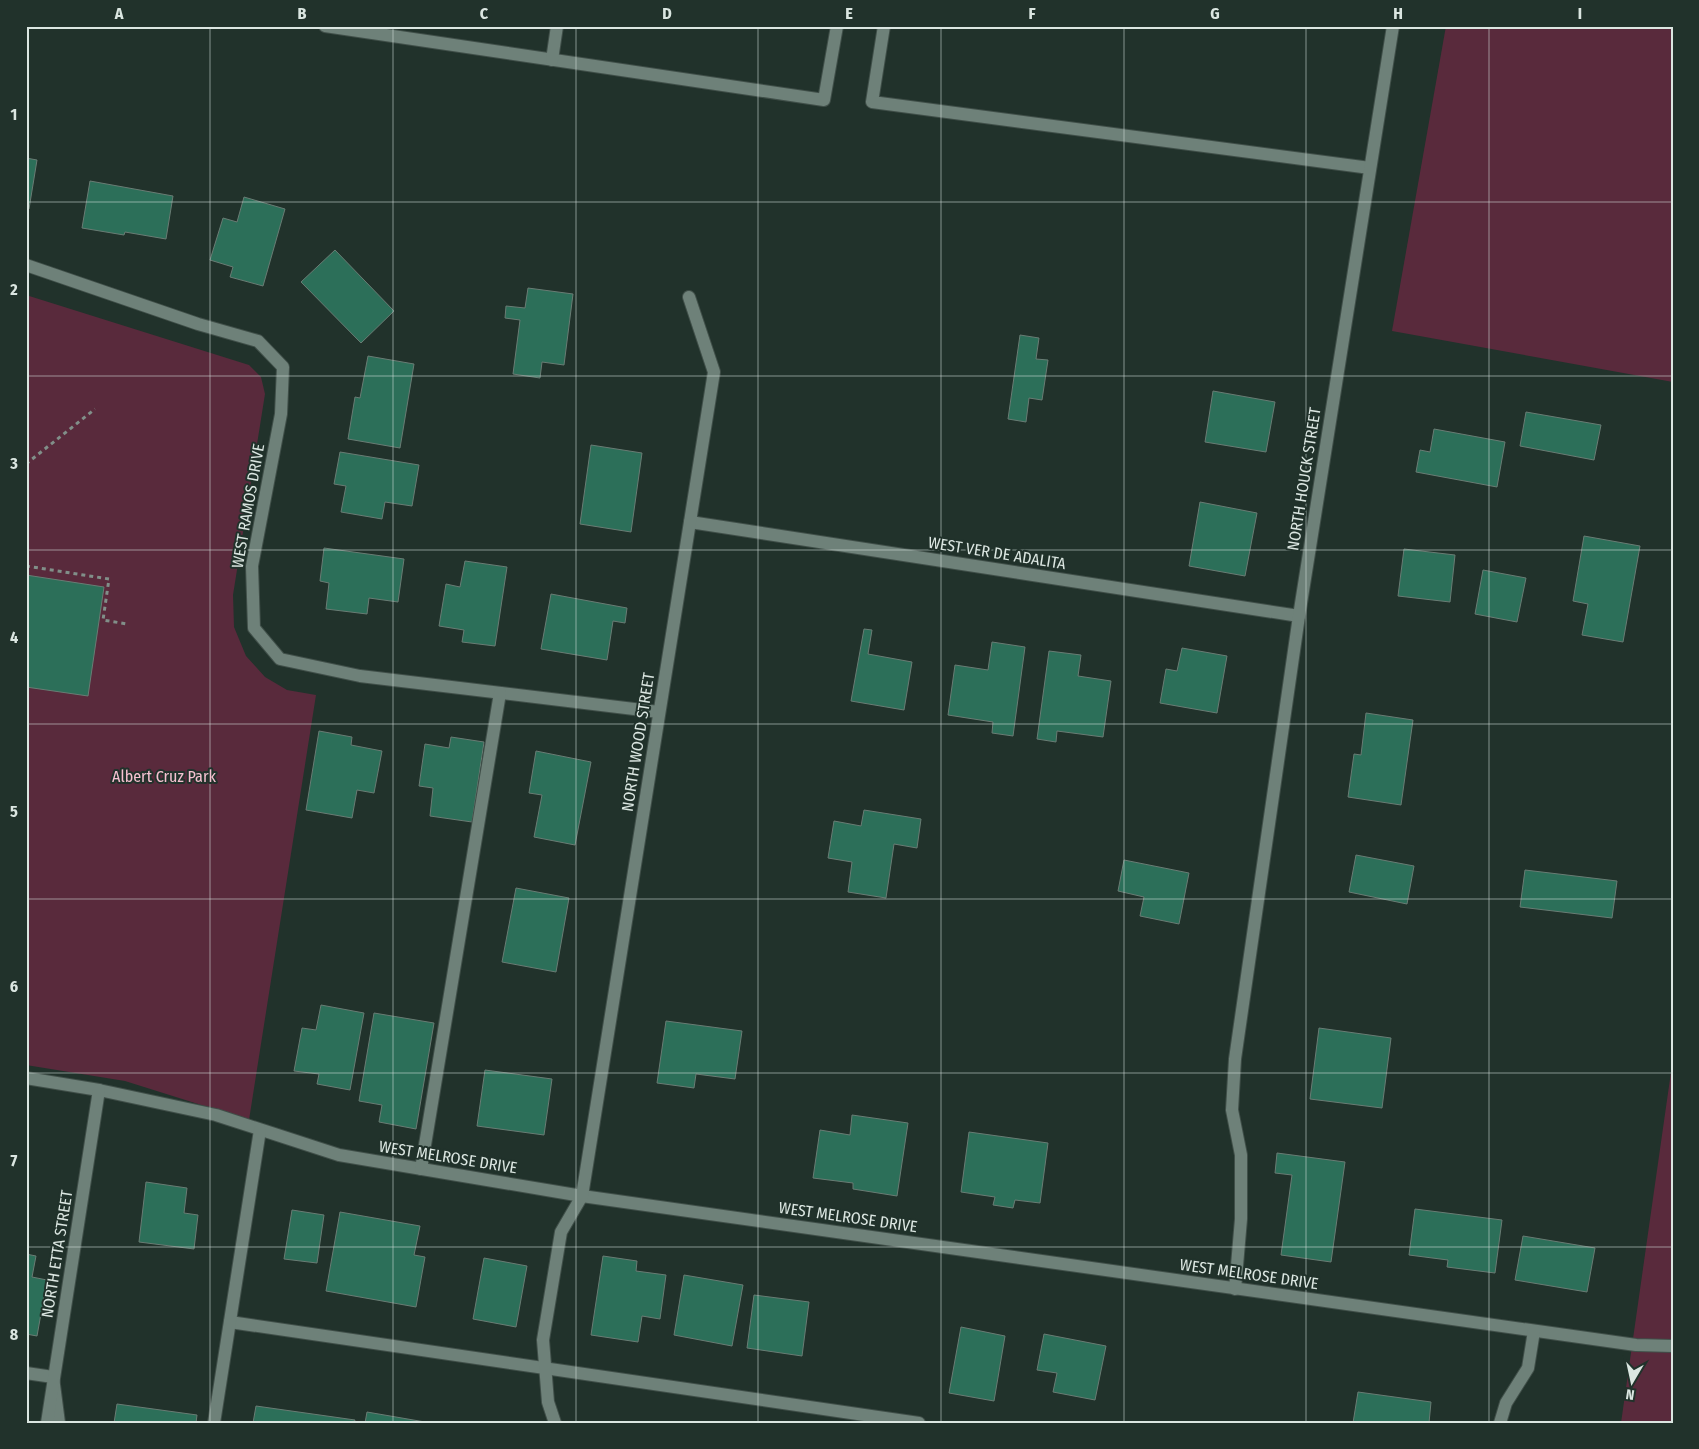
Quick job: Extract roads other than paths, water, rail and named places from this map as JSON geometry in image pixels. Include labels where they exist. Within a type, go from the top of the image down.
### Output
[{"type":"street","points":[[326,26],[824,100],[837,26]]},
{"type":"street","points":[[552,60],[557,26]]},
{"type":"street","points":[[884,26],[872,102],[1370,168]]},
{"type":"street","name":"NORTH HOUCK STREET","points":[[1235,1289],[1241,1219],[1241,1155],[1232,1110],[1235,1059],[1298,616],[1393,26]]},
{"type":"street","name":"WEST RAMOS DRIVE","points":[[26,265],[198,324],[258,341],[283,367],[280,414],[252,566],[254,628],[280,659],[360,676],[660,712]]},
{"type":"street","name":"NORTH WOOD STREET","points":[[582,1196],[714,372],[689,297]]},
{"type":"street","name":"WEST VER DE ADALITA","points":[[690,522],[1298,616]]},
{"type":"street","points":[[421,1169],[500,693]]},
{"type":"street","name":"WEST MELROSE DRIVE","points":[[26,1078],[99,1090],[216,1115],[339,1156],[582,1196],[1534,1331],[1636,1345],[1673,1346]]},
{"type":"street","name":"NORTH ETTA STREET","points":[[47,1423],[99,1090]]},
{"type":"street","points":[[214,1423],[260,1130]]},
{"type":"street","points":[[555,1423],[548,1402],[543,1340],[561,1232],[582,1196]]},
{"type":"street","points":[[230,1322],[920,1423]]},
{"type":"street","points":[[1500,1423],[1506,1402],[1528,1368],[1534,1331]]},
{"type":"street","points":[[26,1373],[53,1377],[59,1423]]},
{"type":"park label","name":"Albert Cruz Park","points":[[164,776]]}]
